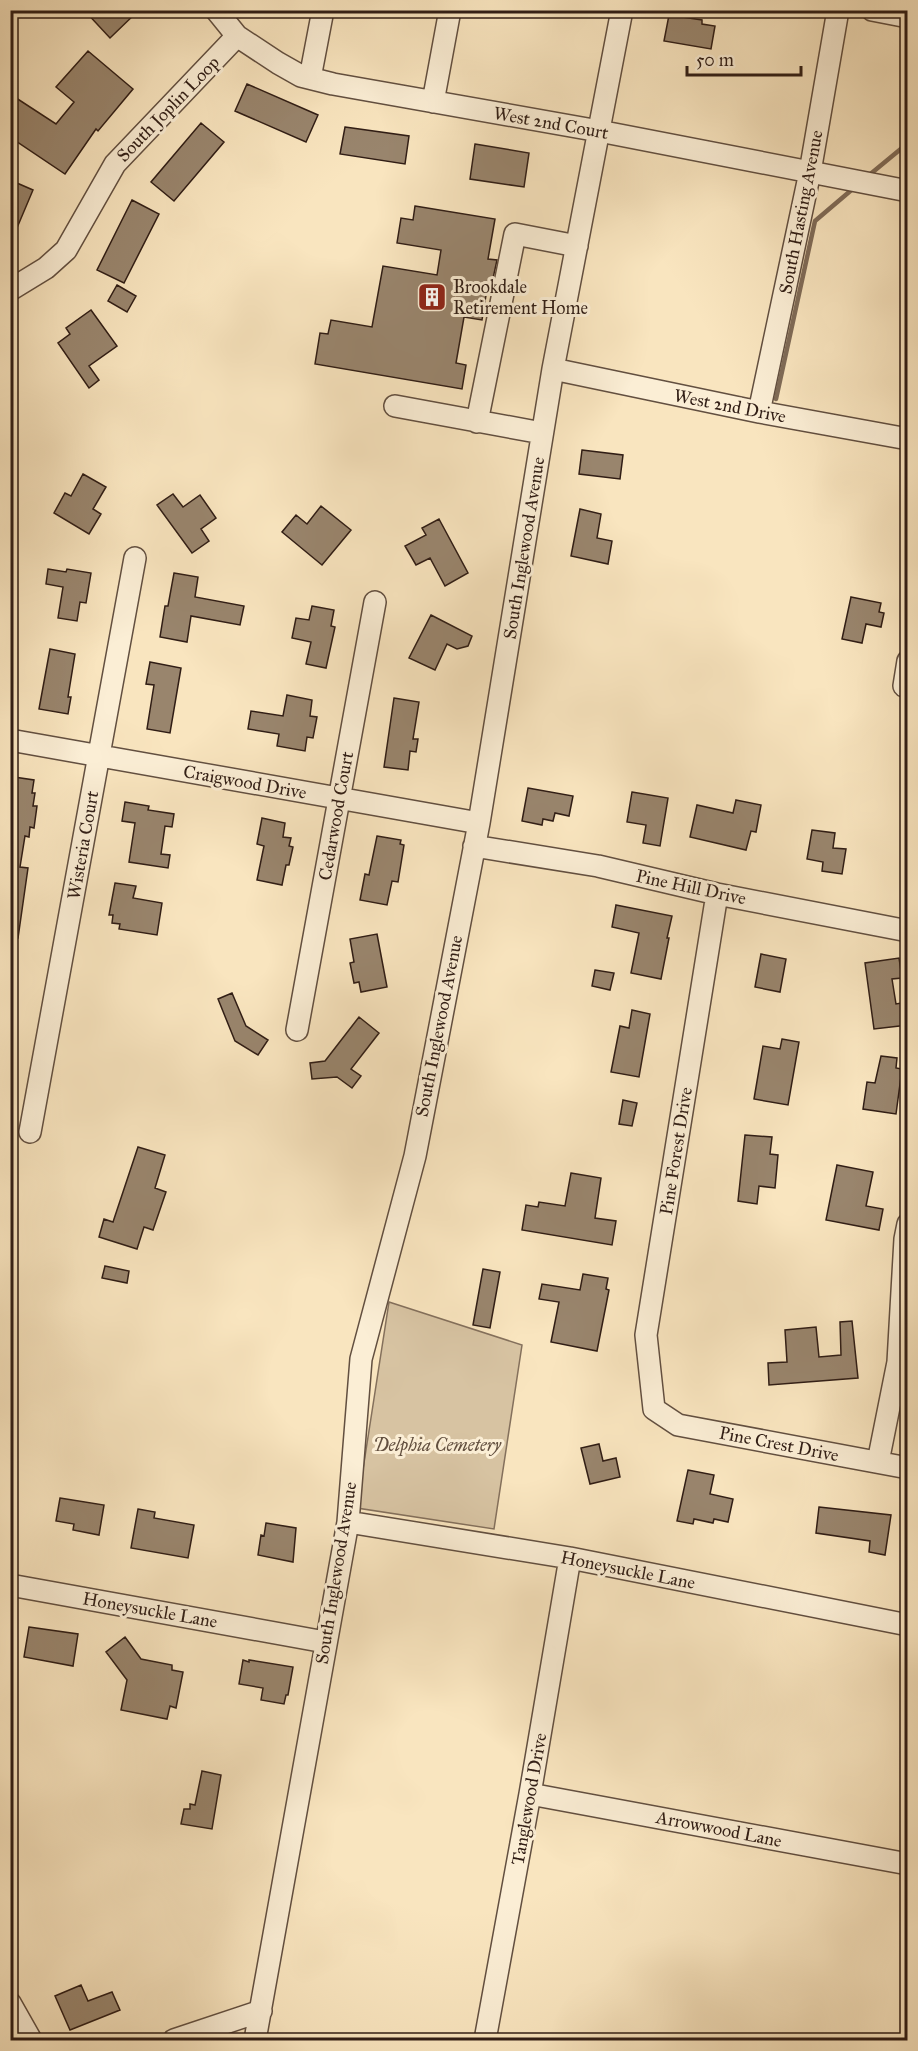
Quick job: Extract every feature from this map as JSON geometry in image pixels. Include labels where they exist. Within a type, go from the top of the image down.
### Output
[{"type":"street","name":"West 2nd Court","points":[[216,10],[237,36],[301,76],[333,84],[599,131],[908,191]]},
{"type":"street","points":[[310,78],[323,10]]},
{"type":"street","points":[[433,102],[450,10]]},
{"type":"street","name":"South Inglewood Avenue","points":[[255,2040],[348,1522],[361,1359],[415,1156],[479,823],[553,369],[622,10]]},
{"type":"street","name":"South Hasting Avenue","points":[[759,412],[810,172],[838,10]]},
{"type":"street","points":[[872,10],[908,17]]},
{"type":"street","name":"South Joplin Loop","points":[[10,290],[46,268],[66,250],[115,164],[237,36]]},
{"type":"street","points":[[477,422],[515,234],[577,246]]},
{"type":"street","name":"West 2nd Drive","points":[[553,369],[759,412],[908,439]]},
{"type":"street","points":[[395,406],[543,433]]},
{"type":"street","name":"Wisteria Court","points":[[30,1132],[135,558]]},
{"type":"street","name":"Cedarwood Court","points":[[297,1030],[375,602]]},
{"type":"street","points":[[906,686],[908,661]]},
{"type":"street","name":"Craigwood Drive","points":[[10,740],[479,823]]},
{"type":"street","name":"Pine Hill Drive","points":[[474,846],[598,867],[717,894],[908,931]]},
{"type":"street","name":"Pine Forest Drive","points":[[654,1409],[646,1335],[717,894]]},
{"type":"street","points":[[878,1462],[898,1362],[905,1239],[908,1224]]},
{"type":"street","name":"Pine Crest Drive","points":[[654,1409],[678,1425],[908,1468]]},
{"type":"street","name":"Honeysuckle Lane","points":[[348,1522],[570,1558],[908,1625]]},
{"type":"street","name":"Tanglewood Drive","points":[[485,2040],[570,1558]]},
{"type":"street","name":"Honeysuckle Lane","points":[[10,1585],[326,1642]]},
{"type":"street","name":"Arrowwood Lane","points":[[530,1794],[908,1864]]},
{"type":"street","points":[[10,2004],[31,2040]]},
{"type":"street","points":[[174,2040],[261,2011]]},
{"type":"green space","name":"Delphia Cemetery","points":[[389,1302],[522,1345],[494,1529],[357,1508]]},
{"type":"building","points":[[84,10],[139,10],[110,38]]},
{"type":"building","points":[[669,15],[702,20],[702,24],[715,26],[711,49],[664,41]]},
{"type":"building","points":[[88,51],[133,89],[98,131],[96,129],[65,174],[10,137],[10,94],[56,124],[74,102],[56,87]]},
{"type":"building","points":[[247,84],[318,115],[306,142],[235,111]]},
{"type":"building","points":[[201,123],[224,142],[174,201],[151,182]]},
{"type":"building","points":[[345,127],[409,136],[405,164],[340,154]]},
{"type":"building","points":[[475,144],[529,153],[524,187],[470,179]]},
{"type":"building","points":[[10,180],[33,190],[11,242],[10,242]]},
{"type":"building","points":[[132,200],[159,214],[124,283],[97,270]]},
{"type":"building","name":"Brookdale Retirement Home","points":[[415,206],[495,219],[488,259],[497,260],[492,283],[488,283],[482,320],[464,317],[456,363],[466,365],[462,389],[315,364],[320,333],[328,334],[331,320],[372,327],[383,266],[437,275],[441,250],[397,243],[401,218],[413,220]]},
{"type":"building","points":[[117,285],[136,296],[127,312],[108,301]]},
{"type":"building","points":[[91,310],[117,346],[89,366],[99,380],[89,388],[58,343],[70,334],[66,328]]},
{"type":"building","points":[[582,450],[623,455],[620,479],[579,474]]},
{"type":"building","points":[[83,474],[106,487],[93,509],[101,514],[89,534],[54,513],[65,493],[71,496]]},
{"type":"building","points":[[173,494],[183,507],[200,495],[216,518],[201,529],[209,541],[192,553],[157,505]]},
{"type":"building","points":[[321,506],[351,530],[322,565],[282,532],[296,515],[307,524]]},
{"type":"building","points":[[580,509],[601,514],[597,538],[612,541],[608,564],[571,556]]},
{"type":"building","points":[[439,519],[468,573],[445,586],[430,558],[416,565],[405,546],[426,535],[422,528]]},
{"type":"building","points":[[48,569],[91,573],[86,603],[80,602],[77,621],[58,618],[63,587],[46,584]]},
{"type":"building","points":[[174,573],[198,577],[195,597],[244,606],[240,625],[191,616],[187,642],[160,637]]},
{"type":"building","points":[[851,597],[881,603],[879,612],[884,613],[881,627],[866,624],[862,643],[842,639]]},
{"type":"building","points":[[312,606],[334,610],[331,626],[335,627],[326,668],[306,664],[311,642],[292,638],[296,618],[309,620]]},
{"type":"building","points":[[431,615],[472,636],[468,646],[457,649],[447,644],[435,670],[409,658]]},
{"type":"building","points":[[50,649],[75,654],[68,697],[71,697],[68,714],[39,709]]},
{"type":"building","points":[[150,662],[181,668],[170,733],[147,729],[154,685],[146,684]]},
{"type":"building","points":[[287,695],[312,700],[310,716],[317,717],[313,738],[307,737],[305,751],[277,746],[279,734],[248,729],[251,711],[283,716]]},
{"type":"building","points":[[394,698],[419,702],[413,739],[418,739],[416,752],[410,751],[408,770],[384,767]]},
{"type":"building","points":[[14,777],[34,780],[33,806],[37,806],[34,828],[30,827],[29,837],[25,836],[20,867],[28,868],[18,938],[10,938],[10,789],[12,790]]},
{"type":"building","points":[[528,788],[573,796],[569,816],[555,813],[553,821],[543,819],[542,825],[522,821]]},
{"type":"building","points":[[632,792],[668,798],[660,846],[643,843],[646,825],[627,822]]},
{"type":"building","points":[[736,800],[761,805],[756,832],[751,831],[746,850],[690,837],[697,805],[733,813]]},
{"type":"building","points":[[125,802],[149,806],[148,810],[174,814],[172,827],[165,826],[161,854],[170,855],[168,868],[129,862],[135,823],[122,821]]},
{"type":"building","points":[[262,818],[285,823],[283,837],[291,838],[289,846],[293,847],[282,885],[257,880],[264,846],[257,844]]},
{"type":"building","points":[[812,830],[835,833],[833,848],[846,849],[842,874],[822,871],[823,862],[807,859]]},
{"type":"building","points":[[377,836],[401,840],[400,844],[404,845],[398,882],[392,881],[387,905],[360,900],[365,874],[369,875]]},
{"type":"building","points":[[115,883],[136,886],[133,898],[162,903],[157,935],[119,929],[120,924],[112,923],[113,915],[109,915]]},
{"type":"building","points":[[616,905],[672,916],[661,979],[631,973],[639,933],[612,927]]},
{"type":"building","points":[[377,934],[387,987],[361,992],[359,982],[354,983],[350,963],[354,962],[350,939]]},
{"type":"building","points":[[761,954],[786,959],[780,992],[755,987]]},
{"type":"building","points":[[899,958],[902,978],[892,979],[896,1004],[908,1002],[908,1025],[874,1029],[865,963]]},
{"type":"building","points":[[595,970],[614,973],[610,990],[592,986]]},
{"type":"building","points":[[232,993],[246,1026],[268,1040],[258,1055],[235,1041],[218,999]]},
{"type":"building","points":[[632,1010],[650,1014],[639,1077],[611,1072],[620,1026],[629,1028]]},
{"type":"building","points":[[359,1017],[379,1033],[351,1069],[361,1076],[352,1088],[337,1077],[312,1079],[310,1063],[325,1061]]},
{"type":"building","points":[[782,1039],[799,1042],[788,1105],[754,1099],[763,1046],[780,1049]]},
{"type":"building","points":[[881,1056],[897,1058],[896,1068],[902,1069],[896,1114],[863,1109],[867,1082],[875,1083]]},
{"type":"building","points":[[623,1100],[637,1103],[632,1126],[619,1124]]},
{"type":"building","points":[[745,1135],[772,1137],[770,1154],[778,1155],[775,1188],[759,1186],[757,1204],[738,1201]]},
{"type":"building","points":[[138,1147],[165,1155],[155,1188],[166,1192],[153,1230],[144,1227],[137,1249],[99,1237],[104,1219],[113,1222]]},
{"type":"building","points":[[837,1165],[873,1172],[866,1206],[883,1209],[879,1230],[826,1220]]},
{"type":"building","points":[[571,1173],[601,1178],[595,1218],[616,1221],[612,1245],[522,1230],[526,1205],[538,1207],[539,1202],[565,1206]]},
{"type":"building","points":[[105,1266],[129,1271],[127,1283],[102,1278]]},
{"type":"building","points":[[483,1269],[500,1272],[490,1328],[473,1325]]},
{"type":"building","points":[[583,1274],[608,1278],[606,1289],[609,1290],[597,1351],[551,1342],[559,1302],[539,1299],[542,1284],[580,1290]]},
{"type":"building","points":[[852,1321],[858,1378],[769,1385],[768,1363],[787,1362],[785,1330],[816,1327],[819,1357],[841,1355],[840,1322]]},
{"type":"building","points":[[599,1444],[603,1461],[616,1458],[620,1477],[590,1484],[581,1448]]},
{"type":"building","points":[[688,1470],[714,1475],[710,1494],[733,1499],[728,1522],[714,1519],[713,1523],[694,1519],[693,1524],[677,1521]]},
{"type":"building","points":[[60,1498],[104,1505],[99,1535],[73,1530],[74,1524],[56,1521]]},
{"type":"building","points":[[819,1507],[891,1515],[885,1555],[869,1552],[870,1541],[816,1533]]},
{"type":"building","points":[[138,1509],[155,1512],[154,1518],[194,1525],[188,1558],[131,1548]]},
{"type":"building","points":[[266,1523],[296,1528],[293,1562],[258,1555],[261,1535],[264,1536]]},
{"type":"building","points":[[29,1627],[78,1634],[73,1666],[24,1657]]},
{"type":"building","points":[[125,1637],[141,1659],[172,1665],[172,1670],[183,1672],[176,1708],[170,1706],[167,1719],[121,1710],[127,1680],[106,1652]]},
{"type":"building","points":[[243,1660],[293,1667],[284,1704],[261,1700],[263,1688],[239,1684]]},
{"type":"building","points":[[202,1771],[221,1775],[212,1829],[181,1824],[184,1809],[190,1809],[190,1804],[195,1805]]},
{"type":"building","points":[[81,1985],[88,2001],[112,1992],[120,2010],[70,2030],[55,1996]]},
{"type":"waterway","points":[[868,176],[908,143]]},
{"type":"waterway","points":[[776,399],[815,221],[855,187]]},
{"type":"place","name":"Brookdale Retirement Home","points":[[432,297]]}]
